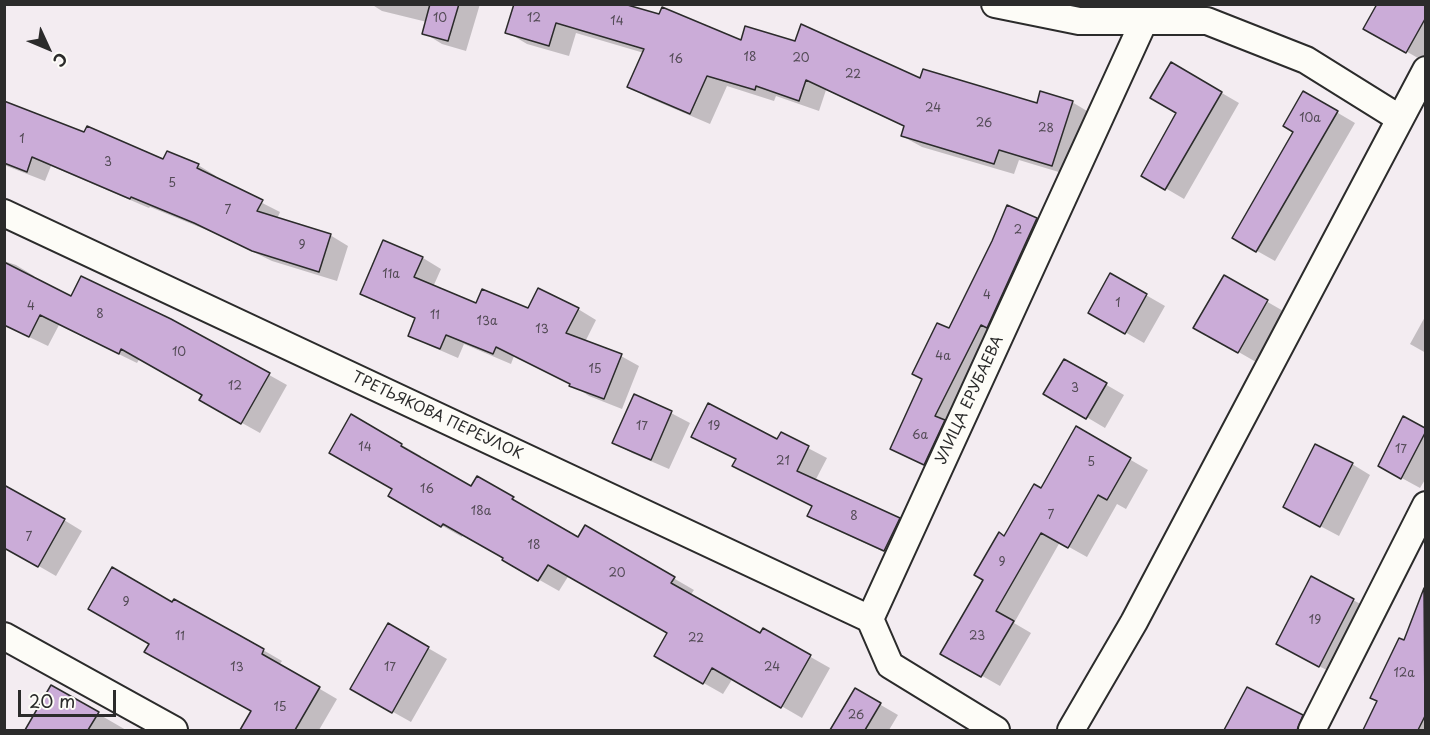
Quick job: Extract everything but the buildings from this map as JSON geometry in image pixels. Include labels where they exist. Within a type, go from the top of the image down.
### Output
[{"type":"street","points":[[995,4],[1079,21],[1207,21],[1306,60],[1399,118]]},
{"type":"street","name":"УЛИЦА ЕРУБАЕВА","points":[[870,619],[1144,21]]},
{"type":"street","points":[[1071,730],[1134,622],[1425,70]]},
{"type":"street","name":"ТРЕТЬЯКОВА ПЕРЕУЛОК","points":[[4,213],[870,619]]},
{"type":"street","points":[[1312,730],[1425,505]]},
{"type":"street","points":[[870,619],[890,665],[996,730]]},
{"type":"street","points":[[4,636],[174,730]]}]
